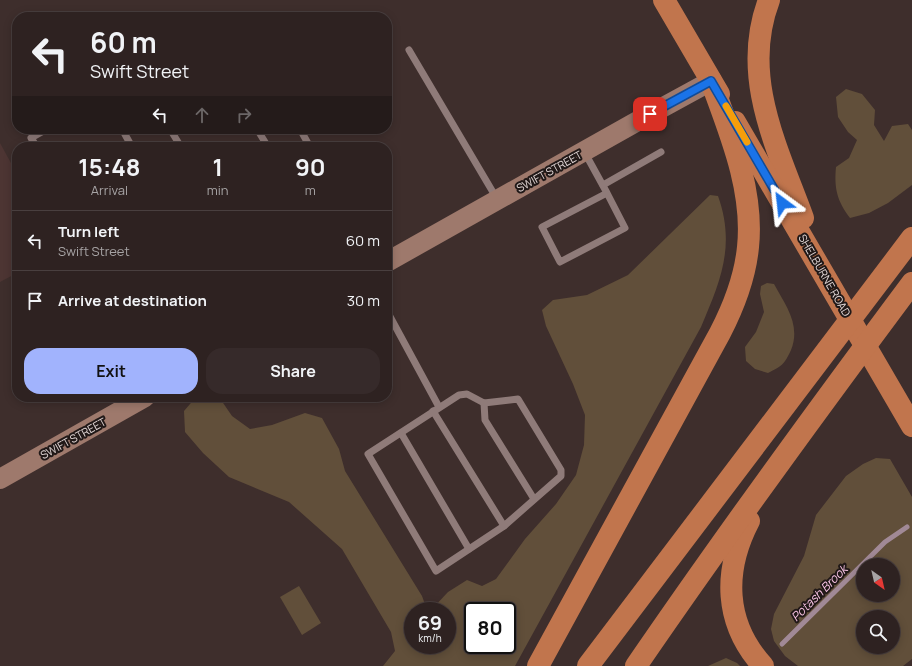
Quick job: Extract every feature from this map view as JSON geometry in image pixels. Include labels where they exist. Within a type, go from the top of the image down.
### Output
[{"type":"highway","name":"SHELBURNE ROAD","points":[[664,0],[912,426]]},
{"type":"highway","points":[[769,0],[763,17],[758,43],[758,74],[760,88],[769,124],[822,270]]},
{"type":"highway","points":[[538,666],[716,339],[740,286],[746,263],[748,246],[745,196],[732,140],[711,81]]},
{"type":"highway","points":[[588,666],[912,238]]},
{"type":"highway","points":[[636,666],[683,597],[789,449],[912,283]]},
{"type":"highway","points":[[763,666],[745,640],[736,619],[731,592],[732,565],[744,530],[789,449]]},
{"type":"street","name":"SWIFT STREET","points":[[392,259],[711,81]]},
{"type":"street","name":"SWIFT STREET","points":[[0,478],[136,402]]},
{"type":"lane","points":[[409,50],[498,200]]},
{"type":"lane","points":[[33,142],[31,138],[38,134]]},
{"type":"lane","points":[[584,151],[607,192],[625,228],[560,262],[542,227],[607,192]]},
{"type":"lane","points":[[603,185],[661,152]]},
{"type":"lane","points":[[392,322],[436,409],[504,526]]},
{"type":"lane","points":[[467,394],[484,403],[518,399],[561,470],[561,476],[504,526],[436,571],[368,454],[459,395],[467,394]]},
{"type":"lane","points":[[484,403],[486,420],[534,499]]},
{"type":"lane","points":[[401,432],[469,549]]},
{"type":"shaded area","points":[[846,89],[862,94],[875,110],[874,125],[884,141],[892,126],[908,124],[912,130],[912,185],[888,203],[869,213],[850,218],[839,200],[836,188],[836,167],[849,158],[857,140],[848,132],[838,117],[836,97]]},
{"type":"shaded area","points":[[0,143],[12,165],[12,276],[0,282]]},
{"type":"shaded area","points":[[710,195],[718,196],[726,231],[726,248],[714,295],[701,327],[515,666],[383,666],[395,651],[391,632],[342,549],[289,502],[229,477],[203,453],[185,432],[184,411],[192,402],[222,402],[232,416],[250,429],[272,425],[305,413],[322,418],[339,449],[345,471],[422,596],[424,602],[404,602],[404,654],[456,654],[456,602],[439,602],[448,592],[467,580],[482,586],[496,579],[525,539],[556,504],[576,475],[584,445],[585,415],[573,384],[546,326],[542,310],[553,300],[587,295],[628,275]]},
{"type":"shaded area","points":[[767,283],[774,284],[783,300],[791,316],[794,332],[794,341],[786,359],[780,367],[768,373],[755,369],[746,361],[745,347],[756,332],[764,312],[760,294],[761,286]]},
{"type":"shaded area","points":[[876,458],[890,459],[912,497],[912,659],[903,666],[798,666],[785,656],[774,641],[771,629],[774,614],[804,556],[816,515],[846,476],[863,464]]},
{"type":"shaded area","points":[[299,586],[321,623],[302,635],[280,597]]},
{"type":"shaded area","points":[[726,658],[740,666],[708,666]]},
{"type":"waterway","name":"Potash Brook","points":[[782,644],[885,542],[907,527]]},
{"type":"slow traffic","points":[[726,106],[747,142]]},
{"type":"route","points":[[650,114],[711,81],[782,203]]}]
